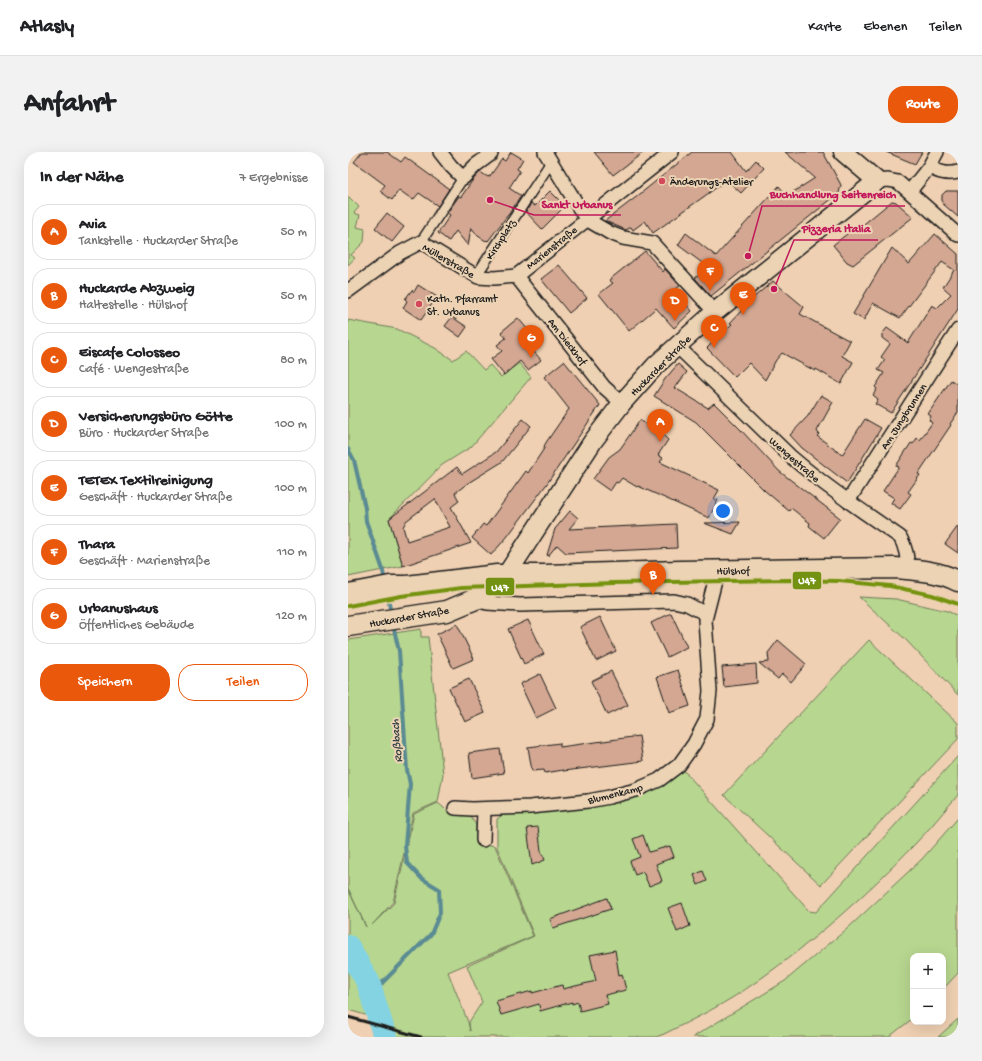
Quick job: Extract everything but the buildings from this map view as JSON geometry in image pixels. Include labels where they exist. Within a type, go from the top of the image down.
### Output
[{"type":"main road","points":[[842,152],[877,181]]},
{"type":"main road","name":"Huckarder Straße","points":[[348,626],[447,611],[474,600],[488,590],[507,574],[593,441],[622,403],[656,365],[715,312],[877,181]]},
{"type":"main road","name":"Hülshof","points":[[507,574],[545,575],[858,568],[908,569],[939,573],[958,581]]},
{"type":"main road","points":[[348,594],[374,589],[507,574]]},
{"type":"street","points":[[440,152],[463,178]]},
{"type":"street","name":"Marienstraße","points":[[516,276],[672,152]]},
{"type":"street","points":[[910,191],[929,167],[937,152]]},
{"type":"street","points":[[422,242],[463,178],[476,165],[492,153]]},
{"type":"street","name":"Kirchplatz","points":[[476,276],[548,157],[586,219]]},
{"type":"street","points":[[929,167],[940,173],[951,174],[958,172]]},
{"type":"street","points":[[877,181],[888,180],[898,182],[958,235]]},
{"type":"street","name":"Marienstraße","points":[[586,219],[610,233],[623,238],[652,243],[715,312]]},
{"type":"street","name":"Müllerstraße","points":[[348,291],[400,253],[422,242],[476,276],[494,278],[516,276]]},
{"type":"street","name":"Am Dieckhof","points":[[516,276],[604,387],[622,403]]},
{"type":"street","name":"Am Jungbrunnen","points":[[848,502],[958,330]]},
{"type":"street","name":"Wengestraße","points":[[677,346],[790,456],[848,502],[900,537],[904,542],[908,569]]},
{"type":"street","name":"Blumenkamp","points":[[455,808],[484,809],[530,807],[609,797],[636,790],[659,780],[679,765],[694,744],[707,719],[710,691],[705,626],[706,614],[715,581],[716,571]]},
{"type":"street","points":[[474,600],[488,603],[520,605],[674,601],[687,604],[706,614]]},
{"type":"street","points":[[483,840],[484,809]]},
{"type":"green space","points":[[348,196],[359,207],[354,213],[360,215],[357,227],[365,229],[364,242],[351,255],[355,258],[348,265]]},
{"type":"green space","points":[[348,320],[397,329],[435,348],[453,360],[466,351],[484,370],[490,365],[501,377],[519,363],[531,377],[471,447],[442,465],[389,519],[403,566],[348,577]]},
{"type":"green space","points":[[859,597],[896,599],[947,611],[958,616],[958,695],[905,639]]},
{"type":"green space","points":[[421,629],[421,637],[428,637],[443,774],[438,802],[413,813],[393,902],[372,925],[394,903],[414,814],[438,803],[451,814],[470,816],[476,825],[476,842],[495,846],[533,936],[448,972],[468,1022],[470,1031],[469,1022],[482,1002],[467,966],[534,936],[497,847],[497,819],[512,808],[609,797],[679,765],[809,911],[816,912],[958,756],[958,795],[896,864],[858,900],[798,951],[734,997],[664,1034],[656,1037],[393,1037],[387,1019],[348,1010],[348,889],[366,927],[348,888],[348,640]]},
{"type":"green space","points":[[869,640],[958,723],[958,739],[821,885],[724,795]]},
{"type":"green space","points":[[958,818],[958,973],[946,986],[946,953],[910,953],[910,1020],[889,1037],[693,1037],[785,981],[848,928],[922,859]]},
{"type":"green space","points":[[958,1019],[958,1037],[938,1037]]},
{"type":"waterway","name":"Roßbach","points":[[348,449],[354,460],[365,508],[366,521],[382,567],[385,581]]},
{"type":"waterway","name":"Roßbach","points":[[387,592],[391,614]]},
{"type":"waterway","name":"Roßbach","points":[[373,997],[383,982],[431,934],[440,913],[439,889],[421,878],[407,863],[405,846],[410,784],[407,770],[399,651],[393,625]]},
{"type":"waterway","points":[[348,947],[368,982],[385,1037]]},
{"type":"railway","points":[[348,1017],[421,1037]]},
{"type":"transit line","name":"U47","points":[[348,606],[401,596],[461,588],[614,583],[788,580],[839,581],[890,586],[932,595],[958,604]]},
{"type":"place","name":"Änderungs-Atelier","points":[[662,181]]},
{"type":"place","name":"Sankt Urbanus","points":[[490,200]]},
{"type":"place","name":"Buchhandlung Seitenreich","points":[[748,256]]},
{"type":"place","name":"Pizzeria Italia","points":[[774,289]]},
{"type":"place","name":"Thara","points":[[710,291]]},
{"type":"place","name":"Kath. Pfarramt St. Urbanus","points":[[419,304]]},
{"type":"place","name":"TETEX Textilreinigung","points":[[743,315]]},
{"type":"place","name":"Versicherungsbüro Götte","points":[[675,321]]},
{"type":"place","name":"Eiscafe Colosseo","points":[[714,348]]},
{"type":"place","name":"Urbanushaus","points":[[531,358]]},
{"type":"place","name":"Avia","points":[[660,442]]},
{"type":"place","name":"Huckarde Abzweig","points":[[653,595]]}]
